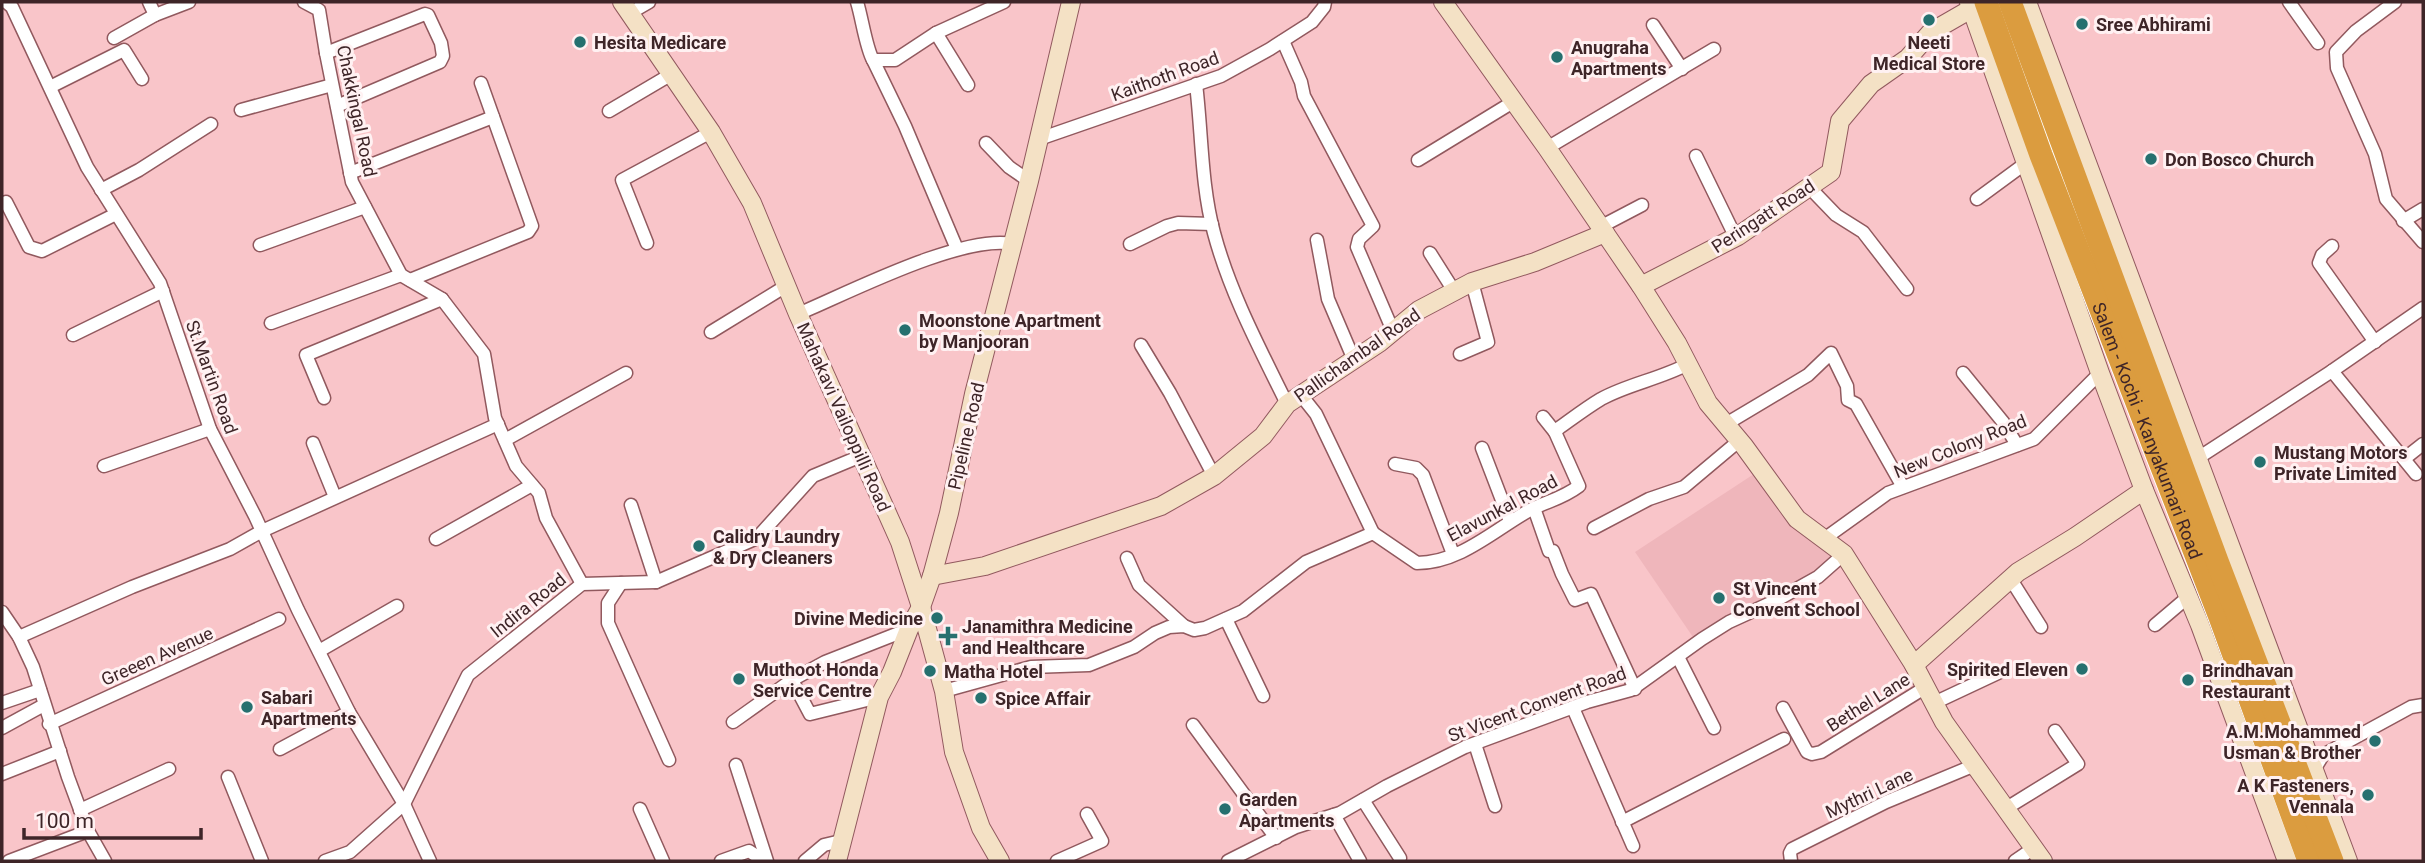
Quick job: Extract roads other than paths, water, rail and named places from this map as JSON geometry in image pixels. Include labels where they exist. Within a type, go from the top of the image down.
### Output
[{"type":"highway","name":"Salem - Kochi - Kanyakumari Road","points":[[2010,2],[2111,251],[2217,561],[2273,734],[2309,861]]},
{"type":"highway","name":"Salem - Kochi - Kanyakumari Road","points":[[1976,4],[2060,204],[2210,621],[2273,734],[2332,861]]},
{"type":"street","name":"St.Martin Road","points":[[6,2],[12,6],[87,167],[163,291],[210,429],[349,712],[404,804],[430,861]]},
{"type":"street","points":[[149,2],[155,15]]},
{"type":"street","points":[[114,38],[155,15],[189,2]]},
{"type":"street","name":"Chakkingal Road","points":[[304,2],[319,10],[352,183],[405,278]]},
{"type":"street","points":[[626,8],[649,2]]},
{"type":"street","points":[[857,2],[867,36],[868,52],[905,126],[957,249]]},
{"type":"street","points":[[873,60],[895,60],[936,33],[1004,2]]},
{"type":"street","name":"Pipeline Road","points":[[837,861],[879,697],[921,607],[932,576],[1071,2]]},
{"type":"street","name":"Kaithoth Road","points":[[1039,139],[1221,76],[1312,22],[1325,2]]},
{"type":"street","points":[[1443,2],[1642,286],[1708,403],[1740,440],[1797,519],[1844,554],[1914,665],[1944,722],[2039,855],[2015,861]]},
{"type":"street","points":[[2027,2],[2111,251],[2197,458],[2348,861]]},
{"type":"street","points":[[2289,2],[2318,43]]},
{"type":"street","points":[[2395,2],[2356,31],[2336,52],[2337,68],[2378,161],[2386,199],[2423,242]]},
{"type":"street","points":[[1976,4],[2026,163],[2144,490],[2188,597],[2210,621],[2287,861]]},
{"type":"street","name":"Peringatt Road","points":[[1642,286],[1736,238],[1831,172],[1840,121],[1871,84],[1908,58],[1931,32],[1976,4]]},
{"type":"street","name":"Mahakavi Vailoppilli Road","points":[[626,8],[711,132],[752,203],[798,314],[900,542],[944,691],[947,722],[961,775],[981,828],[1000,861]]},
{"type":"street","points":[[326,53],[425,14],[428,15],[441,43],[443,56],[439,61],[337,106]]},
{"type":"street","points":[[1653,25],[1682,69]]},
{"type":"street","points":[[936,33],[968,85]]},
{"type":"street","points":[[1283,41],[1301,82],[1304,96],[1373,226],[1359,239],[1357,247],[1393,331]]},
{"type":"street","points":[[1547,148],[1714,49]]},
{"type":"street","points":[[50,87],[124,50],[142,79]]},
{"type":"street","points":[[609,111],[670,75]]},
{"type":"street","points":[[271,323],[405,278],[528,232],[532,226],[481,83]]},
{"type":"street","points":[[1127,558],[1139,584],[1184,625],[1194,630],[1205,628],[1243,611],[1306,562],[1373,533],[1316,414],[1294,400],[1239,304],[1212,224],[1196,84]]},
{"type":"street","points":[[241,110],[332,85]]},
{"type":"street","points":[[1418,160],[1513,102]]},
{"type":"street","points":[[350,173],[493,117]]},
{"type":"street","points":[[101,190],[139,170],[211,124]]},
{"type":"street","points":[[647,243],[622,180],[711,132]]},
{"type":"street","points":[[986,143],[1009,167],[1028,181]]},
{"type":"street","points":[[1696,156],[1736,238]]},
{"type":"street","points":[[1977,199],[2026,163]]},
{"type":"street","points":[[1809,187],[1836,215],[1863,232],[1907,289]]},
{"type":"street","points":[[6,202],[29,247],[41,251],[116,214]]},
{"type":"street","points":[[1603,230],[1642,205]]},
{"type":"street","points":[[260,245],[365,207]]},
{"type":"street","points":[[2403,221],[2423,209]]},
{"type":"street","points":[[1130,244],[1178,223],[1212,224]]},
{"type":"street","name":"Pallichambal Road","points":[[932,576],[985,566],[1161,506],[1214,475],[1263,436],[1294,400],[1354,360],[1419,310],[1472,282],[1535,262],[1603,230]]},
{"type":"street","points":[[1317,240],[1328,299],[1354,360]]},
{"type":"street","points":[[798,314],[957,249],[1002,242],[1013,244]]},
{"type":"street","points":[[2332,246],[2322,255],[2319,264],[2375,342]]},
{"type":"street","points":[[1430,253],[1454,291]]},
{"type":"street","points":[[405,278],[442,299],[484,354],[495,418],[516,466],[539,493],[546,518],[582,584]]},
{"type":"street","points":[[1461,355],[1488,342],[1472,282]]},
{"type":"street","points":[[711,332],[786,286]]},
{"type":"street","points":[[73,335],[163,291]]},
{"type":"street","points":[[324,398],[306,355],[442,299]]},
{"type":"street","points":[[2197,458],[2332,371],[2423,308]]},
{"type":"street","points":[[1141,345],[1214,475]]},
{"type":"street","points":[[1726,424],[1808,375],[1831,353],[1847,386],[1849,400],[1856,404],[1903,487]]},
{"type":"street","points":[[1543,417],[1555,432],[1601,399],[1688,364]]},
{"type":"street","points":[[2332,371],[2416,474]]},
{"type":"street","points":[[505,440],[626,373]]},
{"type":"street","points":[[1963,373],[2003,422],[2017,445]]},
{"type":"street","name":"New Colony Road","points":[[1824,539],[1888,493],[2034,439],[2100,373]]},
{"type":"street","points":[[19,637],[132,586],[230,550],[262,531],[498,424]]},
{"type":"street","points":[[104,466],[210,429]]},
{"type":"street","name":"Elavunkal Road","points":[[1373,533],[1417,563],[1442,560],[1478,545],[1510,522],[1534,508],[1551,503],[1579,486],[1555,432]]},
{"type":"street","points":[[1594,528],[1650,499],[1684,487],[1740,440]]},
{"type":"street","points":[[313,443],[335,497]]},
{"type":"street","points":[[2404,459],[2423,444]]},
{"type":"street","points":[[1482,449],[1510,522]]},
{"type":"street","name":"Indira Road","points":[[325,861],[350,852],[404,804],[468,675],[582,584],[656,582],[757,538],[813,476],[861,456]]},
{"type":"street","points":[[1395,464],[1416,468],[1423,475],[1453,554]]},
{"type":"street","points":[[436,539],[532,485]]},
{"type":"street","points":[[1914,665],[2010,578],[2144,490]]},
{"type":"street","points":[[631,505],[656,582]]},
{"type":"street","points":[[1534,508],[1549,551],[1553,551],[1575,600],[1591,594],[1635,689]]},
{"type":"street","name":"St Vicent Convent Road","points":[[1227,861],[1296,827],[1334,815],[1426,765],[1475,744],[1573,708],[1635,689],[1729,622],[1775,601],[1818,576],[1844,554]]},
{"type":"street","points":[[2010,578],[2041,627]]},
{"type":"street","points":[[621,583],[608,603],[608,623],[668,760]]},
{"type":"street","points":[[2155,625],[2188,597]]},
{"type":"street","points":[[319,651],[397,606]]},
{"type":"street","points":[[2,612],[19,637],[33,667],[49,724],[80,810],[105,861]]},
{"type":"street","name":"Greeen Avenue","points":[[49,724],[279,619]]},
{"type":"street","points":[[1226,619],[1263,696]]},
{"type":"street","points":[[944,691],[1031,667],[1089,665],[1134,647],[1154,633],[1184,625]]},
{"type":"street","points":[[733,722],[792,680],[825,662],[909,629]]},
{"type":"street","points":[[1678,657],[1714,728]]},
{"type":"street","points":[[1934,704],[2000,672]]},
{"type":"street","points":[[792,680],[810,715],[879,697]]},
{"type":"street","name":"Bethel Lane","points":[[1783,708],[1807,752],[1812,754],[1926,687]]},
{"type":"street","points":[[2,703],[40,691]]},
{"type":"street","points":[[2,728],[44,705]]},
{"type":"street","points":[[2314,770],[2323,755],[2411,706],[2423,705]]},
{"type":"street","points":[[1573,708],[1633,846]]},
{"type":"street","points":[[280,749],[349,712]]},
{"type":"street","points":[[1193,725],[1276,838]]},
{"type":"street","points":[[2005,809],[2078,764],[2055,731]]},
{"type":"street","points":[[1622,822],[1784,739]]},
{"type":"street","points":[[1475,744],[1495,806]]},
{"type":"street","points":[[2,774],[60,751]]},
{"type":"street","points":[[736,765],[765,861]]},
{"type":"street","name":"Mythri Lane","points":[[1791,861],[1792,849],[1886,802],[1975,765]]},
{"type":"street","points":[[80,810],[169,769]]},
{"type":"street","points":[[228,777],[262,861]]},
{"type":"street","points":[[1363,800],[1400,858]]},
{"type":"street","points":[[640,809],[663,861]]},
{"type":"street","points":[[1057,861],[1102,841],[1087,814]]},
{"type":"street","points":[[1334,815],[1360,861]]},
{"type":"street","points":[[9,861],[88,831]]},
{"type":"street","points":[[805,861],[824,845],[841,841]]},
{"type":"street","points":[[721,861],[749,851],[765,861]]},
{"type":"place","name":"Neeti Medical Store","points":[[1929,20]]},
{"type":"place","name":"Sree Abhirami","points":[[2082,24]]},
{"type":"place","name":"Hesita Medicare","points":[[580,42]]},
{"type":"place","name":"Anugraha Apartments","points":[[1557,57]]},
{"type":"place","name":"Don Bosco Church","points":[[2151,159]]},
{"type":"place","name":"Moonstone Apartment by Manjooran","points":[[905,330]]},
{"type":"place","name":"Mustang Motors Private Limited","points":[[2260,462]]},
{"type":"place","name":"Calidry Laundry & Dry Cleaners","points":[[699,546]]},
{"type":"place","name":"St Vincent Convent School","points":[[1719,598]]},
{"type":"place","name":"Divine Medicine","points":[[937,618]]},
{"type":"place","name":"Janamithra Medicine and Healthcare","points":[[948,636]]},
{"type":"place","name":"Spirited Eleven","points":[[2082,669]]},
{"type":"place","name":"Matha Hotel","points":[[930,671]]},
{"type":"place","name":"Muthoot Honda Service Centre","points":[[739,679]]},
{"type":"place","name":"Brindhavan Restaurant","points":[[2188,680]]},
{"type":"place","name":"Spice Affair","points":[[981,698]]},
{"type":"place","name":"Sabari Apartments","points":[[247,707]]},
{"type":"place","name":"A.M.Mohammed Usman & Brother","points":[[2375,741]]},
{"type":"place","name":"A K Fasteners, Vennala","points":[[2368,795]]},
{"type":"place","name":"Garden Apartments","points":[[1225,809]]}]
